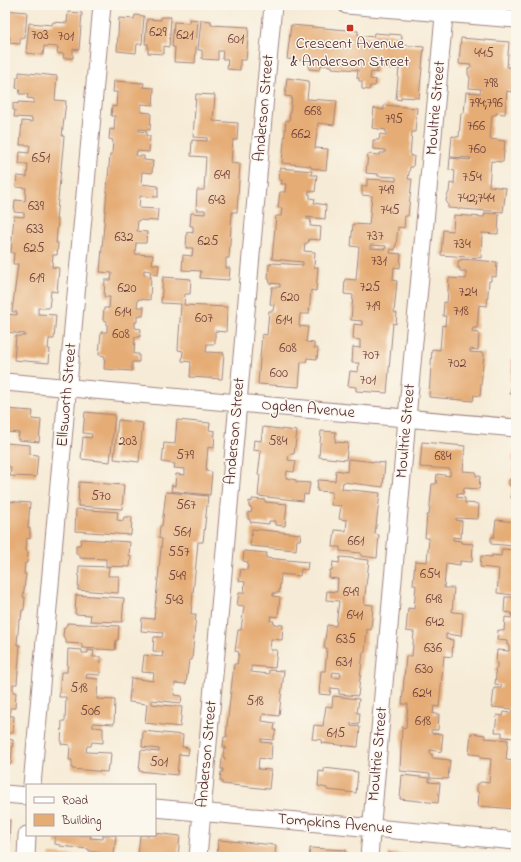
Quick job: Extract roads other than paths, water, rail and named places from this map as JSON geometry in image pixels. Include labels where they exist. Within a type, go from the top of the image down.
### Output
[{"type":"street","name":"Ellsworth Street","points":[[32,784],[102,5]]},
{"type":"street","name":"Anderson Street","points":[[198,857],[273,5]]},
{"type":"street","points":[[347,5],[445,9],[516,19]]},
{"type":"street","name":"Moultrie Street","points":[[369,857],[407,418],[445,9]]},
{"type":"street","name":"Ogden Avenue","points":[[5,382],[516,428]]},
{"type":"street","points":[[5,794],[26,796]]},
{"type":"street","name":"Tompkins Avenue","points":[[156,808],[516,841]]},
{"type":"street","points":[[26,857],[27,836]]},
{"type":"place","name":"Crescent Avenue & Anderson Street","points":[[350,28]]}]
